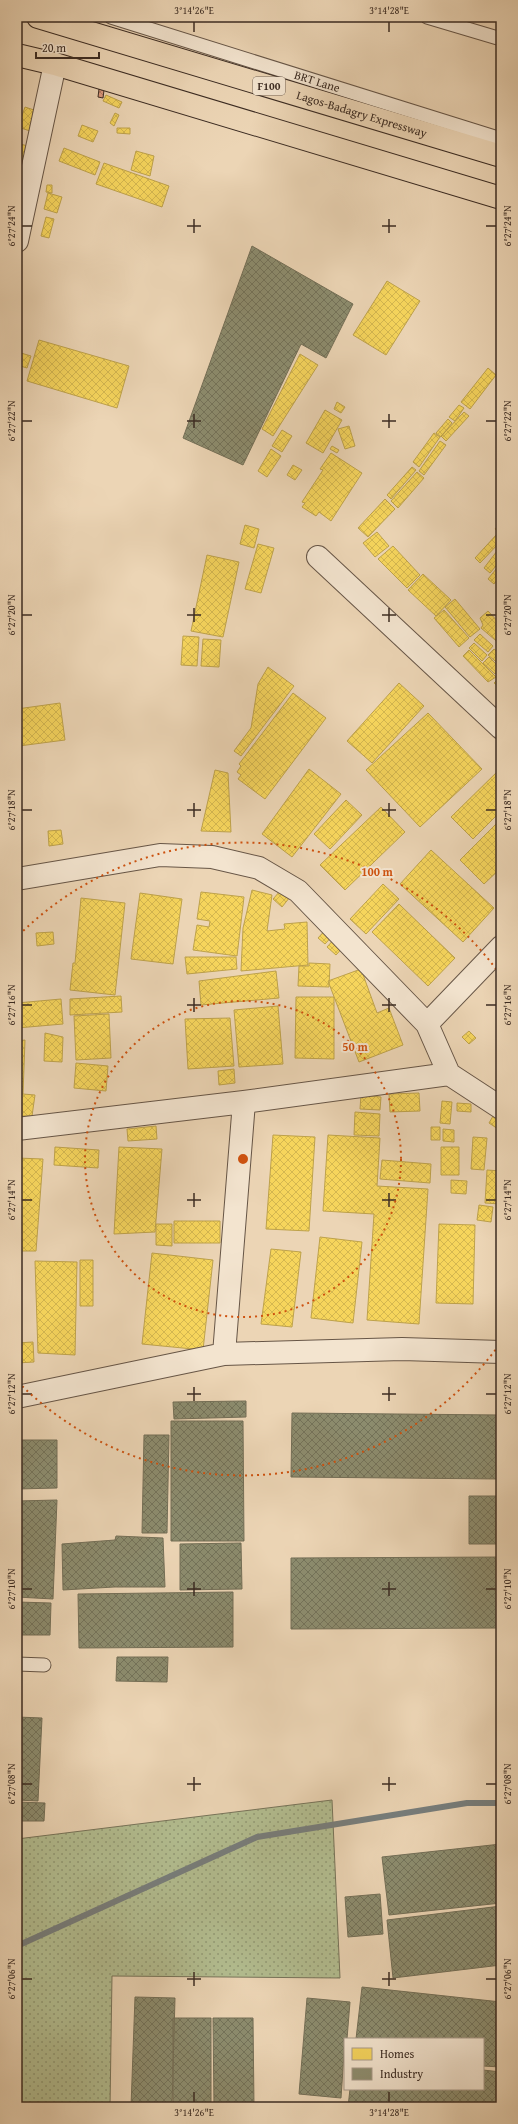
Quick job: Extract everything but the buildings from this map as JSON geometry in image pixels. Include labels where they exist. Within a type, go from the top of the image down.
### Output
[{"type":"main road","name":"Lagos-Badagry Expressway","points":[[38,17],[501,156]]},
{"type":"main road","points":[[17,55],[55,64],[501,198]]},
{"type":"street","points":[[17,241],[55,64]]},
{"type":"street","points":[[318,557],[501,728]]},
{"type":"street","points":[[17,880],[160,855],[212,857],[259,868],[298,891],[427,1024],[449,1074],[501,1108]]},
{"type":"street","points":[[427,1024],[501,947]]},
{"type":"street","points":[[17,1129],[244,1102],[449,1074]]},
{"type":"street","points":[[224,1354],[244,1102]]},
{"type":"street","points":[[17,1397],[224,1354],[402,1349],[501,1352]]},
{"type":"lane","name":"BRT Lane","points":[[111,17],[501,139]]},
{"type":"lane","points":[[427,17],[501,39]]},
{"type":"lane","points":[[17,1664],[44,1665]]},
{"type":"green space","points":[[332,1800],[340,1978],[112,1976],[110,2107],[17,2107],[17,1839]]},
{"type":"waterway","points":[[17,1946],[257,1837],[467,1803],[501,1803]]}]
